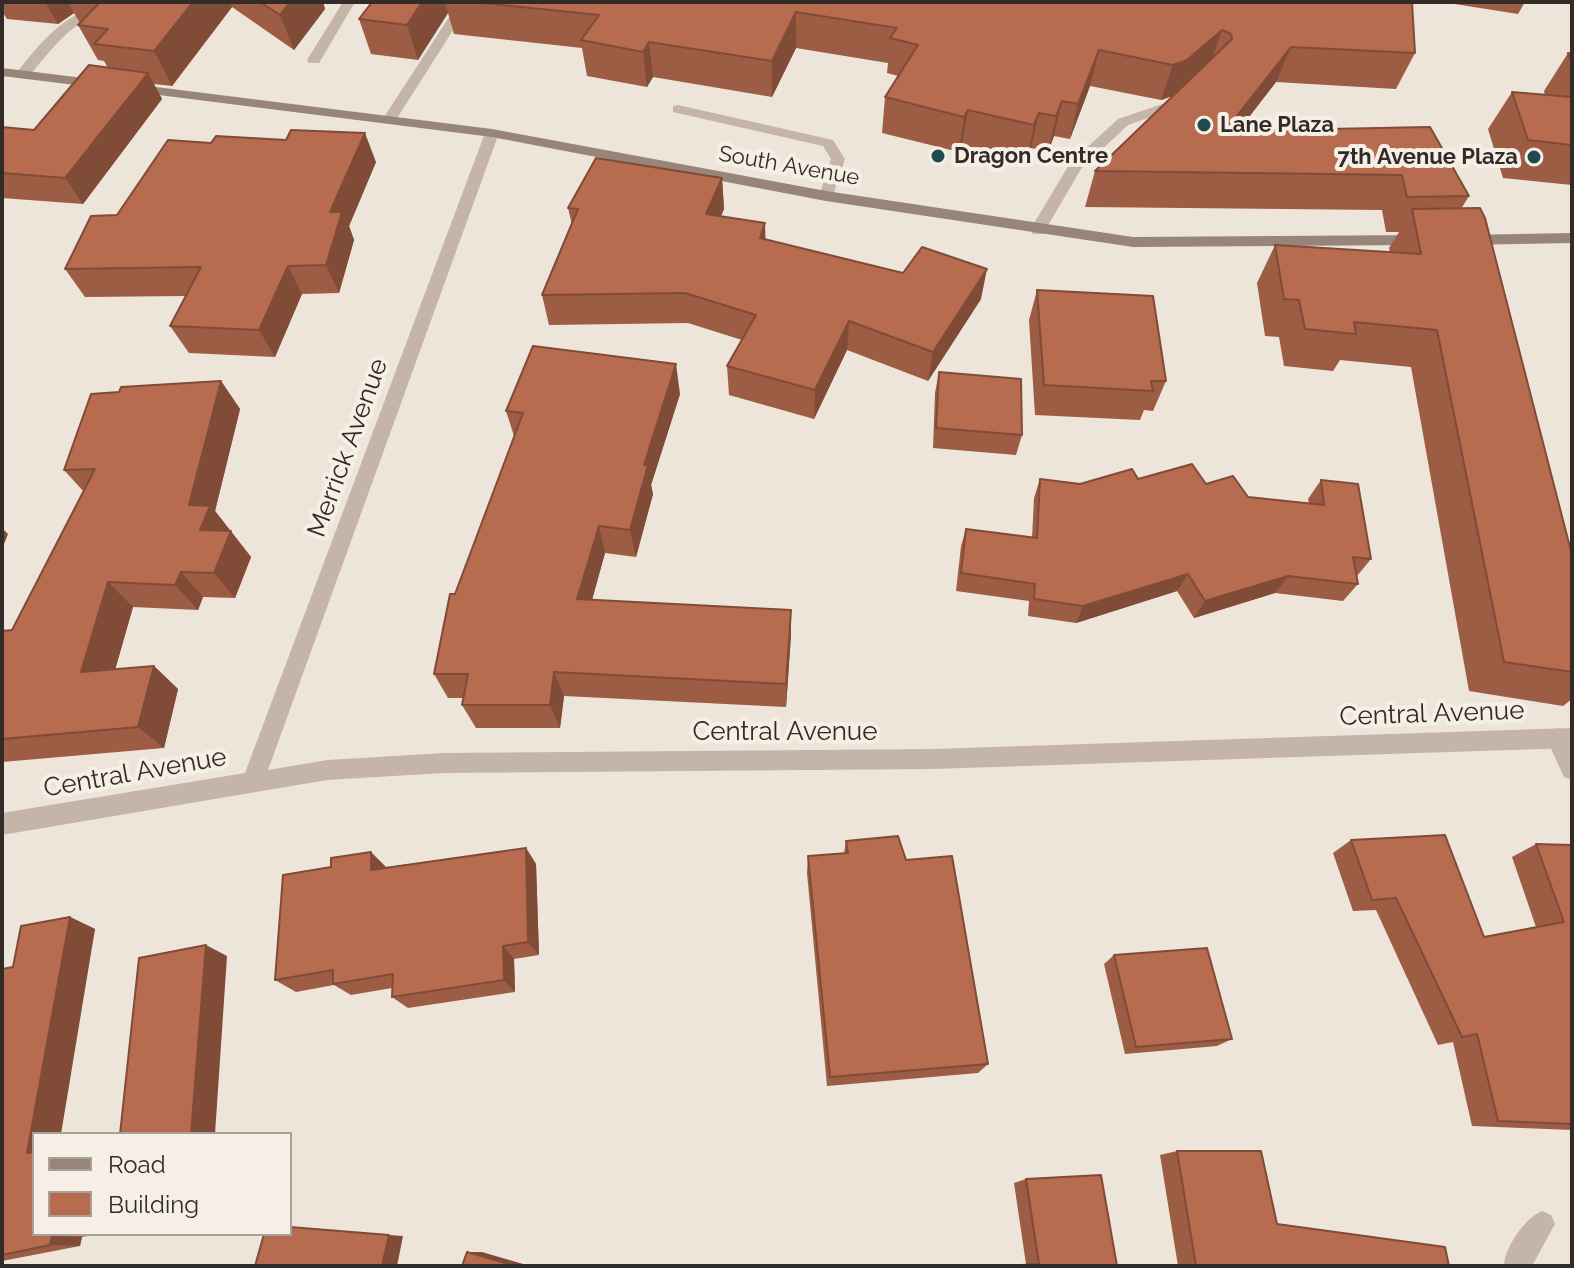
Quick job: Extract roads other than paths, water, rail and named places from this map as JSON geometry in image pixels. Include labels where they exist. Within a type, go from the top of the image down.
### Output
[{"type":"main road","name":"South Avenue","points":[[2,72],[492,133],[826,196],[1133,242],[1572,238]]},
{"type":"street","points":[[22,75],[77,19],[93,12],[132,13],[148,2]]},
{"type":"street","points":[[314,60],[349,2]]},
{"type":"street","points":[[389,120],[465,2]]},
{"type":"street","points":[[1038,230],[1075,166],[1123,122],[1169,108],[1191,91]]},
{"type":"street","points":[[678,109],[828,143],[838,159],[826,196]]},
{"type":"street","name":"Merrick Avenue","points":[[253,782],[492,133]]},
{"type":"street","points":[[1564,738],[1572,770]]},
{"type":"street","name":"Central Avenue","points":[[2,824],[327,770],[444,763],[933,759],[1564,738]]},
{"type":"street","points":[[1518,1266],[1517,1261],[1542,1224]]},
{"type":"place","name":"Lane Plaza","points":[[1204,125]]},
{"type":"place","name":"Dragon Centre","points":[[938,156]]},
{"type":"place","name":"7th Avenue Plaza","points":[[1534,157]]}]
